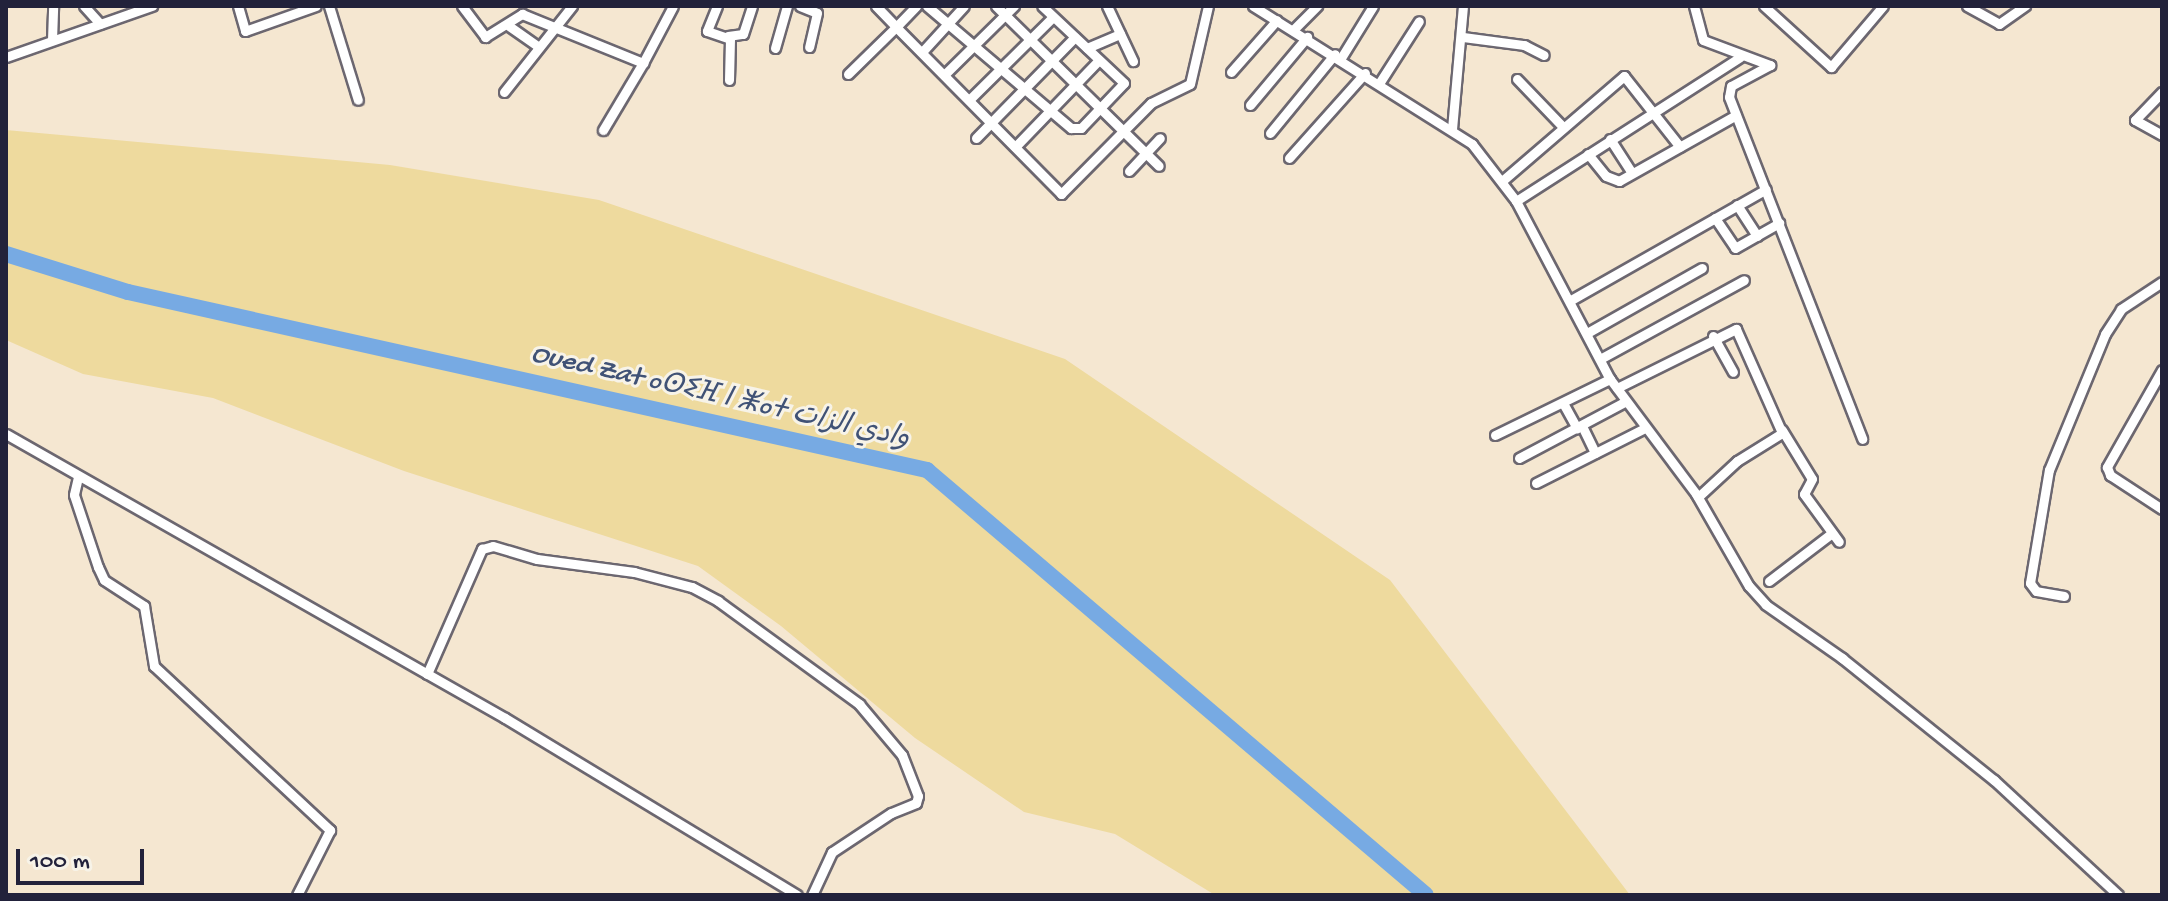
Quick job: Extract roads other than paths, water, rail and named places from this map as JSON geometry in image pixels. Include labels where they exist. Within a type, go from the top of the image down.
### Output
[{"type":"street","points":[[84,6],[100,24]]},
{"type":"street","points":[[6,57],[152,6]]},
{"type":"street","points":[[238,6],[245,31],[316,6]]},
{"type":"street","points":[[329,6],[358,100]]},
{"type":"street","points":[[462,6],[485,37],[509,26],[525,10],[551,27],[643,63]]},
{"type":"street","points":[[504,92],[551,27],[572,6]]},
{"type":"street","points":[[603,130],[673,6]]},
{"type":"street","points":[[717,6],[707,31],[728,36],[743,34],[752,6]]},
{"type":"street","points":[[775,48],[787,6]]},
{"type":"street","points":[[802,6],[817,13],[809,47]]},
{"type":"street","points":[[876,6],[1061,194],[1151,103],[1190,84],[1208,6]]},
{"type":"street","points":[[848,74],[916,6]]},
{"type":"street","points":[[927,6],[1049,110],[1076,129],[1124,83],[1042,6]]},
{"type":"street","points":[[922,52],[964,6]]},
{"type":"street","points":[[996,6],[1159,166]]},
{"type":"street","points":[[945,74],[1014,6]]},
{"type":"street","points":[[1107,6],[1133,61]]},
{"type":"street","points":[[1294,29],[1317,6]]},
{"type":"street","points":[[1270,133],[1338,56],[1373,6]]},
{"type":"street","points":[[1452,129],[1463,37],[1463,6]]},
{"type":"street","points":[[1694,6],[1703,40],[1740,57],[1770,65],[1728,89],[1862,439]]},
{"type":"street","points":[[1764,6],[1831,67],[1880,7]]},
{"type":"street","points":[[1967,6],[1999,24],[2025,6]]},
{"type":"street","points":[[52,40],[50,19],[56,7]]},
{"type":"street","points":[[1257,7],[1452,129],[1502,181],[1516,201],[1571,300],[1610,379],[1698,497],[1749,586],[1766,605],[1842,658],[1994,780],[2118,895]]},
{"type":"street","points":[[969,100],[1053,17]]},
{"type":"street","points":[[1231,72],[1277,20]]},
{"type":"street","points":[[1380,82],[1419,21]]},
{"type":"street","points":[[509,26],[538,46]]},
{"type":"street","points":[[1087,48],[1120,34]]},
{"type":"street","points":[[728,36],[729,80]]},
{"type":"street","points":[[976,138],[1075,37]]},
{"type":"street","points":[[1250,105],[1307,37]]},
{"type":"street","points":[[1463,37],[1524,45],[1544,55]]},
{"type":"street","points":[[1516,201],[1740,57]]},
{"type":"street","points":[[1015,147],[1099,60]]},
{"type":"street","points":[[1289,158],[1365,73]]},
{"type":"street","points":[[1502,181],[1624,76],[1656,111],[1680,147]]},
{"type":"street","points":[[1517,79],[1563,127]]},
{"type":"street","points":[[2162,92],[2135,120],[2162,135]]},
{"type":"street","points":[[1588,154],[1613,180],[1632,173],[1736,115]]},
{"type":"street","points":[[1129,171],[1160,138]]},
{"type":"street","points":[[1610,139],[1632,173]]},
{"type":"street","points":[[1571,300],[1766,189]]},
{"type":"street","points":[[1737,205],[1757,236]]},
{"type":"street","points":[[1715,218],[1735,248],[1779,223]]},
{"type":"street","points":[[1587,333],[1702,268]]},
{"type":"street","points":[[1600,359],[1744,280]]},
{"type":"street","points":[[2064,596],[2036,591],[2030,583],[2049,470],[2105,334],[2121,309],[2162,282]]},
{"type":"street","points":[[1617,388],[1713,336],[1736,329],[1782,430],[1812,479],[1804,494],[1839,542]]},
{"type":"street","points":[[1713,336],[1733,372]]},
{"type":"street","points":[[2162,370],[2107,467],[2110,475],[2162,509]]},
{"type":"street","points":[[1495,435],[1610,379]]},
{"type":"street","points":[[1519,458],[1626,401]]},
{"type":"street","points":[[1563,403],[1595,453]]},
{"type":"street","points":[[1536,483],[1645,428]]},
{"type":"street","points":[[1698,497],[1737,461],[1782,430]]},
{"type":"street","points":[[6,434],[427,674],[797,895]]},
{"type":"street","points":[[78,477],[74,495],[98,567],[104,580],[144,606],[154,666],[330,830],[297,895]]},
{"type":"street","points":[[1769,581],[1832,533]]},
{"type":"street","points":[[427,674],[475,561],[482,549],[493,546],[537,559],[634,572],[692,587],[718,601],[859,704],[902,755],[918,796],[916,803],[891,813],[832,852],[812,895]]},
{"type":"waterway","name":"Oued Zat ⴰⵙⵉⴼ ⵏ ⵥⴰⵜ وادي الزات","points":[[6,254],[128,292],[927,470],[1426,895]]}]
